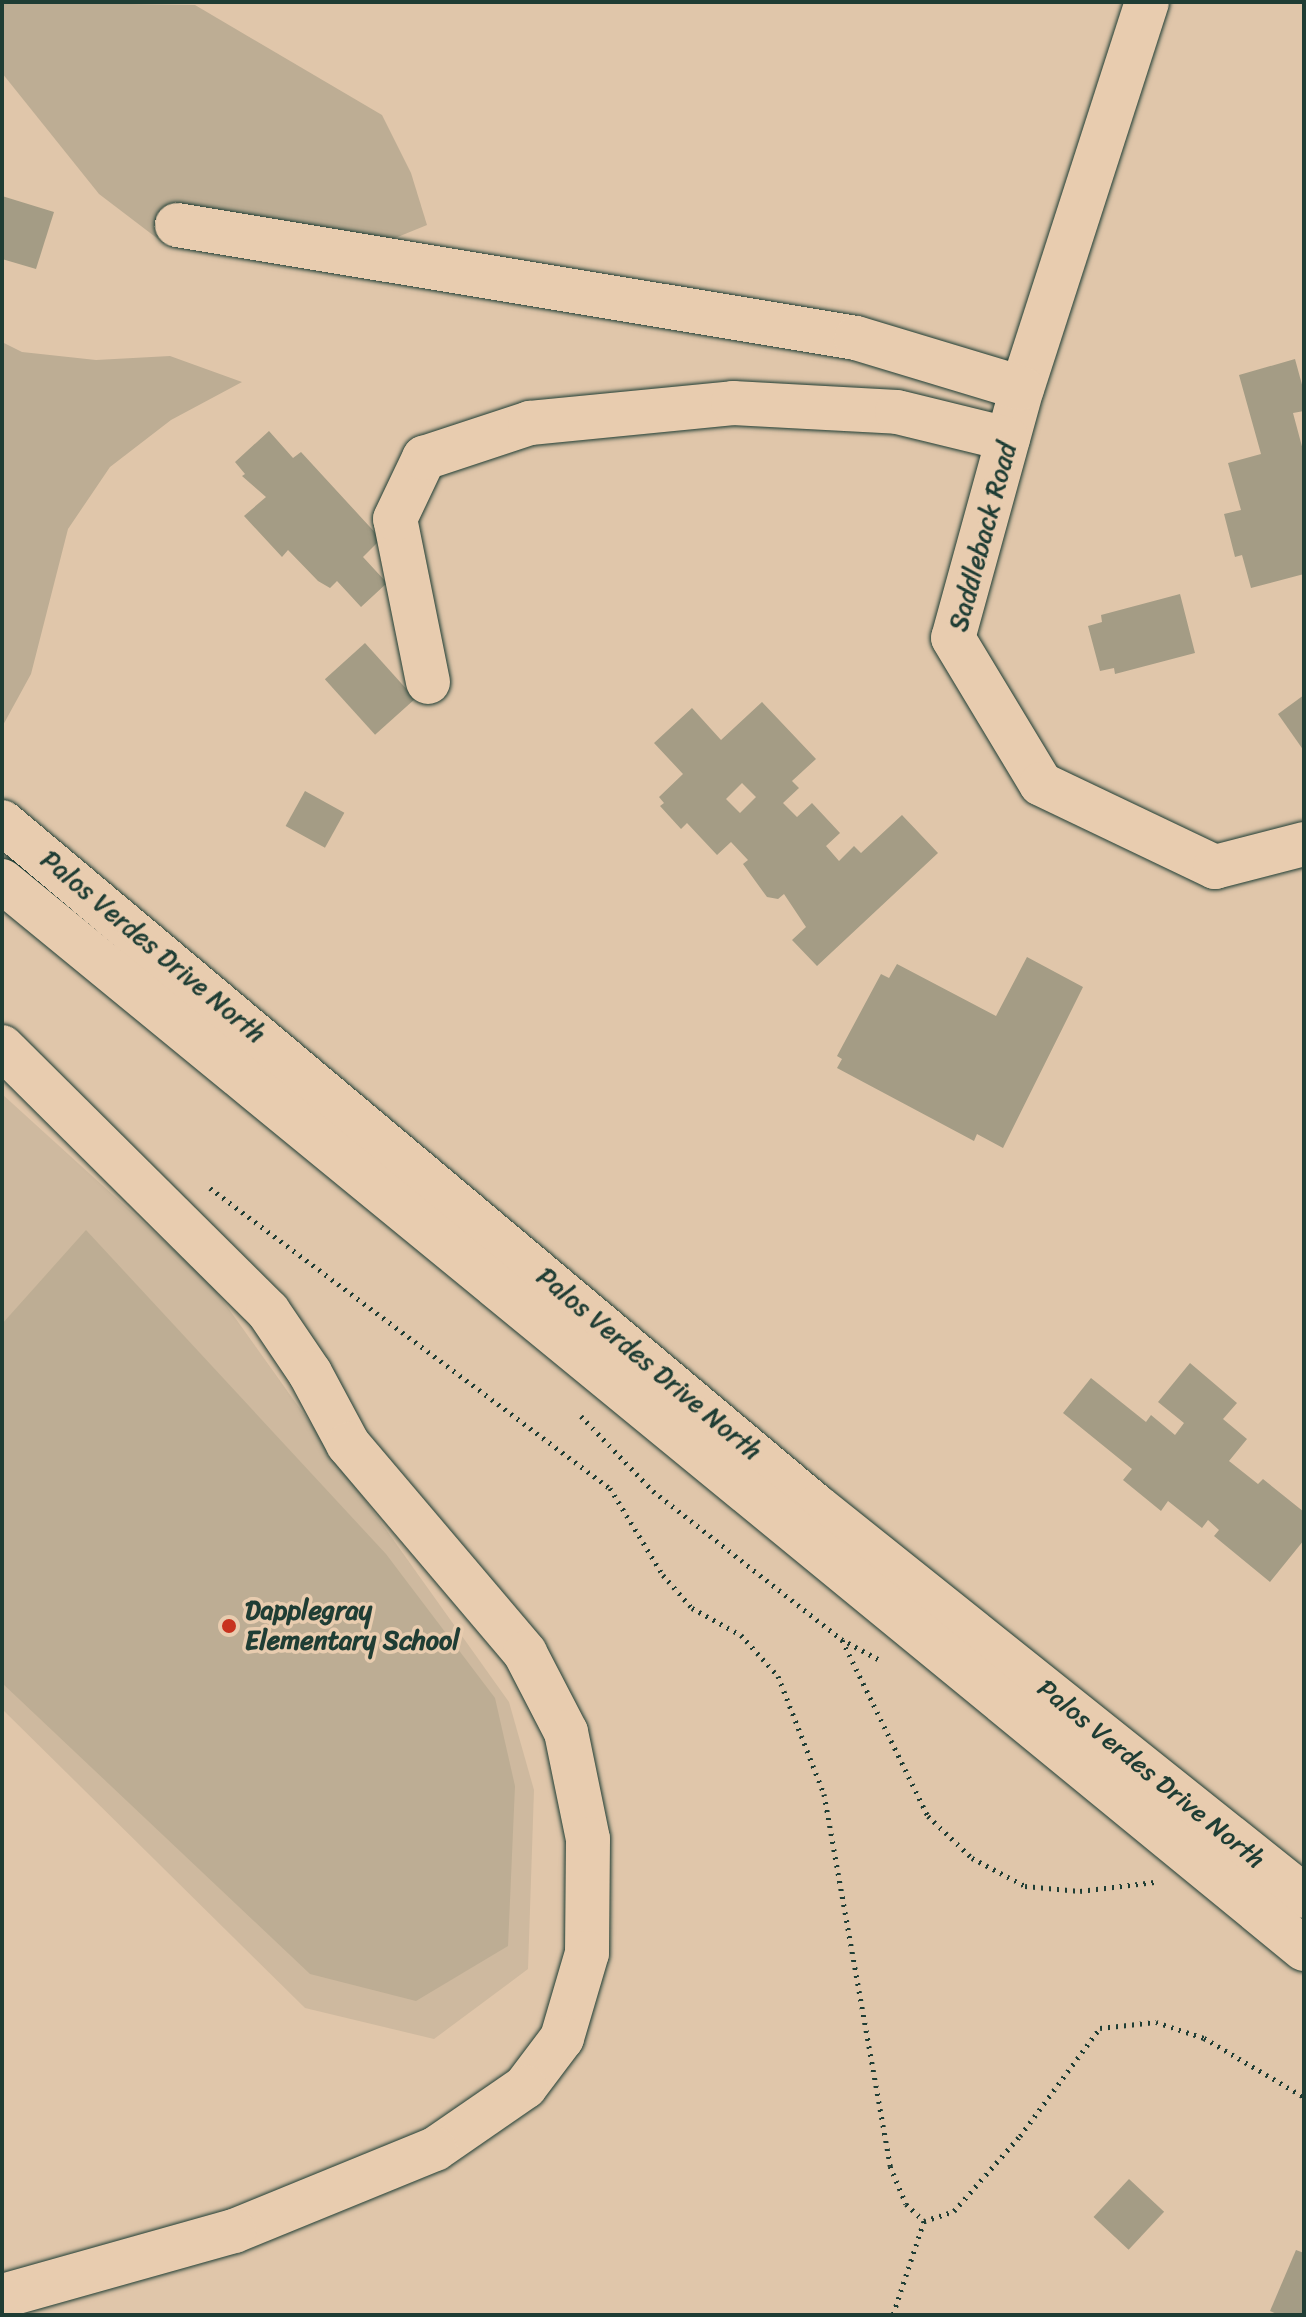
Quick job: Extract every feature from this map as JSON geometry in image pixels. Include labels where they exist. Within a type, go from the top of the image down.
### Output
[{"type":"main road","name":"Saddleback Road","points":[[1147,2],[1022,388],[953,638],[1041,784],[1215,867],[1304,844]]},
{"type":"main road","points":[[177,225],[856,338],[1022,388]]},
{"type":"main road","points":[[428,682],[395,519],[424,458],[530,423],[733,403],[897,412],[1008,439]]},
{"type":"main road","name":"Palos Verdes Drive North","points":[[2,822],[817,1507],[1304,1896]]},
{"type":"main road","name":"Palos Verdes Drive North","points":[[2,881],[219,1054],[531,1318],[1304,1949]]},
{"type":"main road","points":[[2,1047],[268,1311],[310,1373],[348,1444],[525,1653],[566,1732],[588,1839],[587,1953],[562,2038],[525,2087],[435,2149],[234,2231],[2,2296]]},
{"type":"path","points":[[203,1182],[610,1488],[663,1575],[692,1608],[741,1635],[778,1676],[824,1794],[890,2166],[906,2204],[924,2221]]},
{"type":"path","points":[[841,1639],[928,1816],[972,1858],[1025,1886],[1080,1891],[1170,1880]]},
{"type":"path","points":[[924,2221],[954,2211],[1020,2136],[1100,2028],[1156,2022],[1204,2038],[1304,2097]]},
{"type":"path","points":[[893,2315],[924,2221]]},
{"type":"shaded area","points":[[2,2],[195,5],[382,115],[411,173],[427,225],[317,270],[162,242],[99,194],[2,73]]},
{"type":"shaded area","points":[[2,342],[22,352],[96,360],[170,356],[242,382],[171,420],[110,467],[68,529],[31,674],[2,727]]},
{"type":"shaded area","name":"Dapplegray Elementary School","points":[[2,1094],[211,1284],[509,1702],[534,1790],[528,1969],[434,2039],[305,2008],[2,1709]]},
{"type":"shaded area","name":"Dapplegray Elementary School","points":[[86,1230],[386,1554],[495,1698],[515,1786],[508,1946],[416,2001],[310,1974],[2,1683],[2,1324]]},
{"type":"building","points":[[2,196],[54,212],[36,269],[2,259]]},
{"type":"building","points":[[1295,359],[1304,392],[1304,411],[1293,413],[1304,454],[1304,574],[1251,588],[1242,555],[1235,557],[1224,514],[1241,510],[1228,463],[1261,454],[1239,375]]},
{"type":"building","points":[[269,431],[293,458],[301,452],[381,539],[363,557],[387,583],[361,607],[337,581],[330,588],[318,581],[288,550],[282,557],[244,516],[266,497],[242,476],[245,474],[235,462]]},
{"type":"building","points":[[1180,594],[1195,653],[1115,674],[1114,668],[1100,671],[1088,626],[1102,622],[1101,615]]},
{"type":"building","points":[[365,643],[415,699],[375,735],[325,679]]},
{"type":"building","points":[[1304,695],[1304,751],[1278,714]]},
{"type":"building","points":[[762,702],[816,759],[792,781],[799,788],[783,803],[797,817],[812,803],[840,833],[826,846],[839,861],[854,846],[861,853],[902,815],[938,853],[817,966],[792,940],[806,927],[784,894],[778,899],[767,897],[743,864],[748,860],[731,842],[717,855],[687,823],[681,829],[660,806],[664,803],[659,797],[683,774],[654,743],[692,708],[721,740]],"holes":[[[742,783],[756,797],[740,813],[726,799]]]},
{"type":"building","points":[[305,791],[344,813],[325,848],[286,826]]},
{"type":"building","points":[[1027,957],[1083,987],[1003,1148],[977,1134],[974,1141],[837,1068],[842,1059],[837,1056],[881,974],[889,978],[897,964],[996,1016]]},
{"type":"building","points":[[1190,1363],[1237,1403],[1223,1419],[1247,1439],[1229,1461],[1258,1484],[1263,1479],[1304,1512],[1304,1540],[1270,1582],[1214,1536],[1219,1530],[1208,1520],[1202,1528],[1168,1501],[1161,1511],[1123,1480],[1132,1469],[1063,1413],[1091,1378],[1146,1422],[1151,1415],[1175,1435],[1184,1423],[1158,1402]]},
{"type":"building","points":[[1129,2179],[1164,2212],[1129,2250],[1094,2217]]},
{"type":"building","points":[[1296,2250],[1304,2253],[1304,2315],[1279,2315],[1270,2311]]},
{"type":"place","name":"Dapplegray Elementary School","points":[[229,1626]]}]
